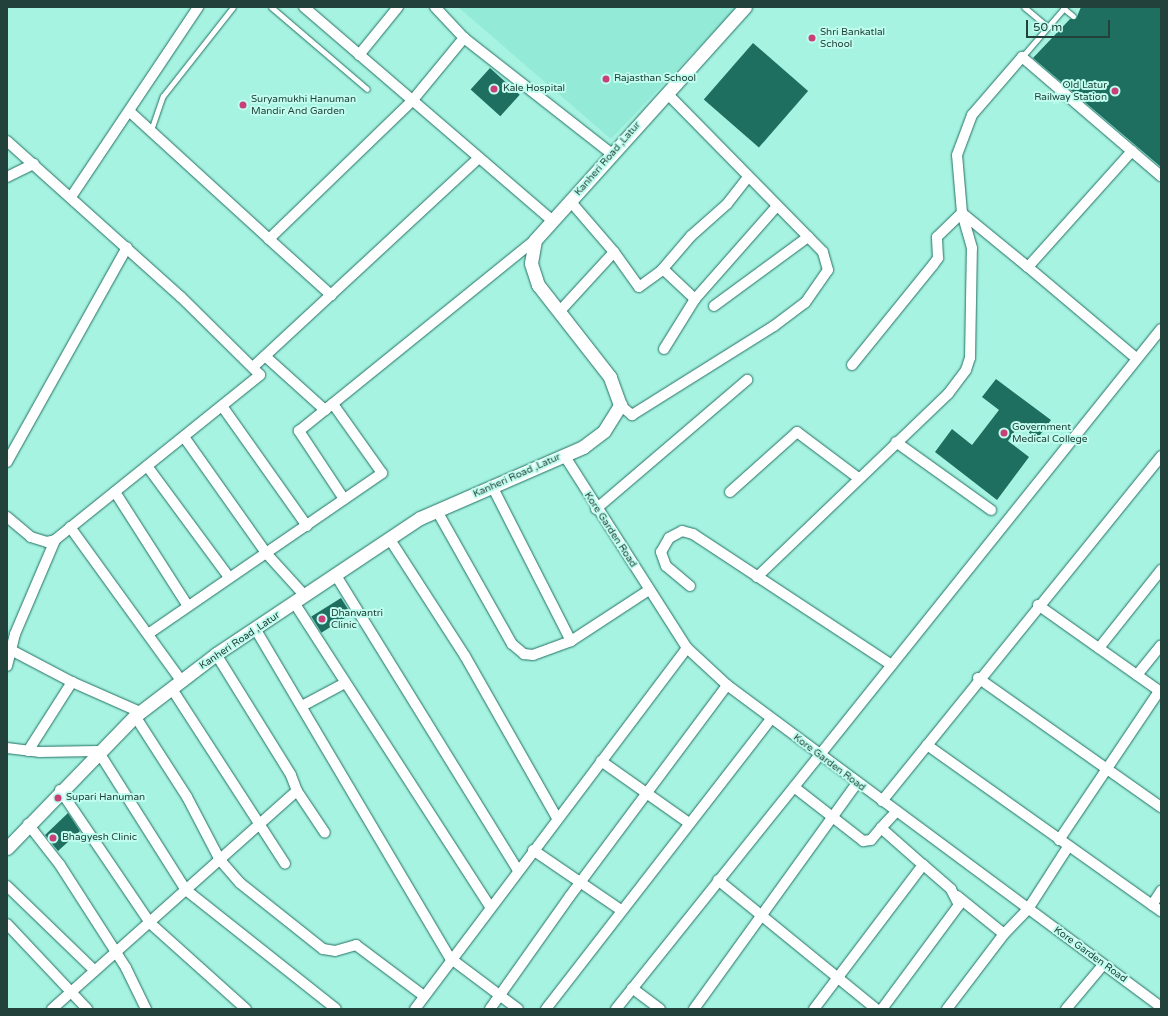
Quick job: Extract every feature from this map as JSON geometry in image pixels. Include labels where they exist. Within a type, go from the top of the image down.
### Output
[{"type":"street","points":[[71,197],[198,7]]},
{"type":"street","points":[[304,7],[553,221]]},
{"type":"street","points":[[359,55],[398,7]]},
{"type":"street","points":[[435,7],[464,38],[612,154]]},
{"type":"street","name":"Kanheri Road ,Latur","points":[[535,240],[571,202],[612,154],[745,7]]},
{"type":"street","points":[[269,239],[412,101],[464,38]]},
{"type":"street","points":[[757,577],[857,477],[958,383],[970,358],[972,248],[962,213],[957,155],[963,133],[972,115],[1022,57],[1134,148],[1161,176]]},
{"type":"street","points":[[535,240],[531,263],[538,284],[558,312],[610,377],[620,405],[632,415],[774,326],[805,302],[828,270],[823,252],[667,93]]},
{"type":"street","points":[[129,111],[331,295]]},
{"type":"street","points":[[7,141],[127,247],[260,375],[55,540],[11,632],[11,650],[7,662]]},
{"type":"street","points":[[1028,268],[1134,148]]},
{"type":"street","points":[[253,368],[479,158]]},
{"type":"street","points":[[7,177],[34,164]]},
{"type":"street","points":[[571,202],[614,252],[639,287],[663,269],[691,236],[727,204],[748,177]]},
{"type":"street","points":[[664,349],[695,299],[777,206]]},
{"type":"street","points":[[962,213],[1136,358]]},
{"type":"street","points":[[852,365],[936,261],[938,237],[962,213]]},
{"type":"street","points":[[714,306],[808,237]]},
{"type":"street","points":[[344,499],[299,431],[535,240]]},
{"type":"street","points":[[7,462],[127,247]]},
{"type":"street","points":[[558,312],[614,252]]},
{"type":"street","points":[[663,269],[695,299]]},
{"type":"street","points":[[616,1009],[1136,358],[1161,329]]},
{"type":"street","points":[[148,634],[228,576],[307,526],[382,472],[329,407],[265,356]]},
{"type":"street","points":[[596,509],[747,380]]},
{"type":"street","name":"Kanheri Road ,Latur","points":[[7,848],[98,751],[138,714],[177,686],[216,654],[295,604],[335,574],[389,538],[437,511],[493,488],[564,455],[604,431],[620,405]]},
{"type":"street","points":[[222,406],[307,526]]},
{"type":"street","points":[[730,492],[797,432],[857,477]]},
{"type":"street","points":[[184,437],[266,553],[305,596]]},
{"type":"street","points":[[896,442],[990,510]]},
{"type":"street","name":"Kore Garden Road","points":[[564,455],[596,509],[687,648],[727,685],[856,784],[882,801],[1161,1007]]},
{"type":"street","points":[[882,801],[978,678],[1161,456]]},
{"type":"street","points":[[147,466],[228,576]]},
{"type":"street","points":[[493,488],[571,641]]},
{"type":"street","points":[[115,492],[188,606]]},
{"type":"street","points":[[437,511],[512,644],[524,654],[533,656],[571,641],[649,590]]},
{"type":"street","points":[[7,517],[31,537],[47,542],[55,540]]},
{"type":"street","points":[[70,527],[148,634],[258,825],[285,864]]},
{"type":"street","points":[[690,586],[666,566],[661,552],[669,538],[682,531],[693,534],[892,665]]},
{"type":"street","points":[[389,538],[465,656],[558,818]]},
{"type":"street","points":[[1099,648],[1161,570]]},
{"type":"street","points":[[335,574],[518,870]]},
{"type":"street","points":[[295,604],[490,906]]},
{"type":"street","points":[[1038,605],[1160,692],[1105,767],[1059,840]]},
{"type":"street","points":[[256,630],[450,958],[518,1009]]},
{"type":"street","points":[[1137,675],[1161,645]]},
{"type":"street","points":[[415,1009],[450,958],[687,648]]},
{"type":"street","points":[[11,650],[138,714],[187,797],[220,860],[240,883],[322,949],[335,951],[356,945],[424,996]]},
{"type":"street","points":[[216,654],[291,775],[297,791],[325,833]]},
{"type":"street","points":[[978,678],[1161,807]]},
{"type":"street","points":[[28,751],[72,682]]},
{"type":"street","points":[[302,706],[345,683]]},
{"type":"street","points":[[490,1009],[580,882],[727,685]]},
{"type":"street","points":[[546,1009],[621,910],[771,719]]},
{"type":"street","points":[[927,745],[1068,847],[1161,911]]},
{"type":"street","points":[[7,748],[28,751],[98,751],[186,890],[336,1009]]},
{"type":"street","points":[[601,760],[689,823]]},
{"type":"street","points":[[694,1009],[762,918],[856,784]]},
{"type":"street","points":[[794,787],[863,841],[871,840],[896,812]]},
{"type":"street","points":[[60,790],[150,923],[246,1009]]},
{"type":"street","points":[[52,1009],[297,791]]},
{"type":"street","points":[[28,824],[60,864],[115,952],[146,1009]]},
{"type":"street","points":[[881,828],[957,896],[1004,934]]},
{"type":"street","points":[[947,1009],[1004,934],[1028,909],[1068,847]]},
{"type":"street","points":[[533,850],[621,910]]},
{"type":"street","points":[[814,1009],[923,864]]},
{"type":"street","points":[[718,880],[762,918],[876,1009]]},
{"type":"street","points":[[7,886],[95,971]]},
{"type":"street","points":[[1152,905],[1161,891]]},
{"type":"street","points":[[882,1009],[954,912],[957,896]]},
{"type":"street","points":[[7,924],[73,991],[88,1009]]},
{"type":"street","points":[[1066,1009],[1103,965]]},
{"type":"street","points":[[632,988],[660,1009]]},
{"type":"lane","points":[[151,130],[163,96],[234,7]]},
{"type":"lane","points":[[271,7],[367,89]]},
{"type":"lane","points":[[1024,7],[1048,28]]},
{"type":"lane","points":[[1022,57],[1064,8],[1073,16]]},
{"type":"shaded area","name":"Rajasthan School","points":[[458,7],[737,7],[611,139]]},
{"type":"building","name":"Old Latur Railway Station","points":[[1081,7],[1161,7],[1161,167],[1033,58],[1070,19],[1076,19]]},
{"type":"building","points":[[753,43],[808,91],[759,147],[704,100]]},
{"type":"building","points":[[490,68],[520,95],[500,116],[471,90]]},
{"type":"building","points":[[996,379],[1051,420],[1037,439],[1019,425],[1008,441],[1029,457],[997,500],[935,452],[952,429],[972,445],[999,410],[982,397]]},
{"type":"building","points":[[341,598],[351,614],[321,633],[311,617]]},
{"type":"building","points":[[68,813],[80,831],[58,851],[45,835]]},
{"type":"place","name":"Shri Bankatlal School","points":[[812,38]]},
{"type":"place","name":"Rajasthan School","points":[[606,79]]},
{"type":"place","name":"Kale Hospital","points":[[494,89]]},
{"type":"place","name":"Old Latur Railway Station","points":[[1115,91]]},
{"type":"place","name":"Suryamukhi Hanuman Mandir And Garden","points":[[243,105]]},
{"type":"place","name":"Government Medical College","points":[[1004,433]]},
{"type":"place","name":"Dhanvantri Clinic","points":[[322,619]]},
{"type":"place","name":"Supari Hanuman","points":[[58,798]]},
{"type":"place","name":"Bhagyesh Clinic","points":[[53,838]]}]
